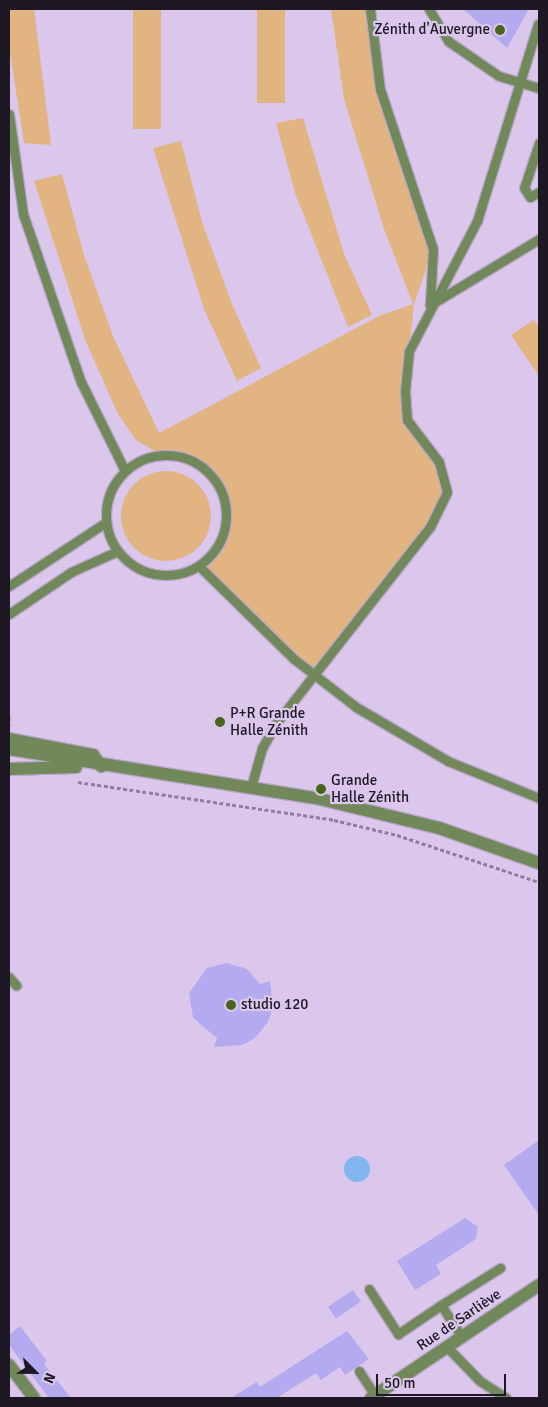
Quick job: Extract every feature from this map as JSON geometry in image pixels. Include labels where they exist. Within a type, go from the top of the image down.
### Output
[{"type":"street","points":[[9,739],[93,755],[101,766]]},
{"type":"street","points":[[9,749],[101,766],[251,787],[328,801],[439,828],[539,863]]},
{"type":"street","points":[[9,769],[101,766]]},
{"type":"street","name":"Rue de Sarliève","points":[[373,1397],[539,1285]]},
{"type":"street","points":[[9,1365],[34,1398]]},
{"type":"lane","points":[[370,9],[380,89],[433,249],[430,306]]},
{"type":"lane","points":[[429,9],[448,41],[499,76],[519,84],[539,88]]},
{"type":"lane","points":[[251,787],[262,748],[277,722],[430,527],[447,492],[438,462],[407,420],[405,391],[409,351],[430,306],[477,221],[538,24]]},
{"type":"lane","points":[[9,114],[23,214],[81,382],[125,471]]},
{"type":"lane","points":[[539,143],[524,188],[530,198],[539,192]]},
{"type":"lane","points":[[430,306],[539,239]]},
{"type":"lane","points":[[161,455],[181,457],[199,465],[214,478],[223,496],[226,515],[223,535],[213,552],[199,566],[173,574],[146,572],[118,551],[106,522],[107,503],[125,471],[142,460],[161,455]]},
{"type":"lane","points":[[9,586],[106,522]]},
{"type":"lane","points":[[9,614],[71,572],[118,551]]},
{"type":"lane","points":[[199,566],[314,676],[356,707],[448,761],[539,798]]},
{"type":"lane","points":[[9,977],[16,985]]},
{"type":"lane","points":[[369,1289],[398,1334],[500,1268]]},
{"type":"lane","points":[[441,1305],[462,1337]]},
{"type":"lane","points":[[447,1347],[470,1372],[506,1398]]},
{"type":"lane","points":[[360,1372],[373,1397]]},
{"type":"path","points":[[74,782],[334,820],[406,838],[539,882]]},
{"type":"shaded area","points":[[9,9],[34,9],[51,145],[24,143],[9,46]]},
{"type":"shaded area","points":[[133,9],[161,9],[161,129],[133,129]]},
{"type":"shaded area","points":[[257,9],[285,9],[285,103],[257,103]]},
{"type":"shaded area","points":[[331,9],[370,9],[380,89],[433,249],[414,304],[405,391],[407,420],[439,462],[447,492],[430,527],[314,676],[199,566],[213,552],[223,535],[226,515],[223,496],[214,478],[199,465],[181,457],[161,455],[136,440],[118,414],[86,342],[34,181],[62,174],[84,255],[113,336],[159,433],[379,316],[413,304],[385,232],[344,99]]},
{"type":"shaded area","points":[[303,118],[344,254],[372,315],[348,327],[295,193],[276,123]]},
{"type":"shaded area","points":[[181,141],[202,222],[232,304],[261,368],[237,381],[204,309],[153,148]]},
{"type":"shaded area","points":[[534,320],[539,327],[539,376],[511,335]]},
{"type":"shaded area","points":[[166,471],[183,474],[198,484],[208,499],[211,516],[208,533],[198,548],[183,558],[166,561],[149,558],[134,548],[124,533],[121,516],[124,499],[134,484],[149,474]]},
{"type":"water","points":[[357,1156],[366,1160],[370,1169],[366,1178],[357,1182],[348,1178],[344,1169],[348,1160]]},
{"type":"building","name":"Zénith d'Auvergne","points":[[463,9],[529,9],[507,48]]},
{"type":"building","name":"studio 120","points":[[227,963],[247,969],[260,984],[270,981],[273,1007],[268,1022],[255,1038],[242,1045],[214,1047],[217,1038],[193,1018],[189,993],[207,968]]},
{"type":"building","points":[[539,1140],[539,1215],[504,1165]]},
{"type":"building","points":[[465,1218],[478,1227],[476,1239],[436,1265],[441,1274],[415,1290],[397,1261]]},
{"type":"building","points":[[353,1290],[361,1302],[336,1318],[328,1307]]},
{"type":"building","points":[[20,1326],[47,1361],[44,1364],[71,1398],[49,1398],[9,1345],[9,1335]]},
{"type":"building","points":[[347,1331],[369,1359],[345,1375],[340,1367],[321,1380],[316,1373],[277,1398],[231,1398],[257,1382],[260,1387]]},
{"type":"place","name":"Zénith d'Auvergne","points":[[500,30]]},
{"type":"place","name":"P+R Grande Halle Zénith","points":[[220,722]]},
{"type":"place","name":"Grande Halle Zénith","points":[[321,789]]},
{"type":"place","name":"studio 120","points":[[231,1005]]}]
